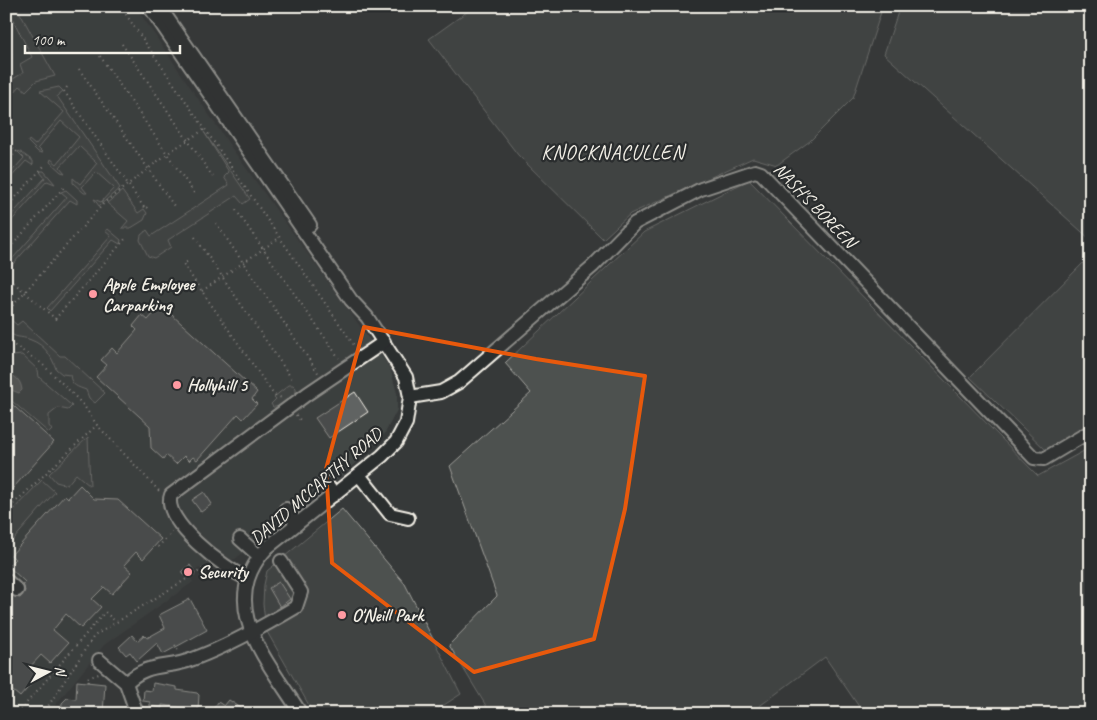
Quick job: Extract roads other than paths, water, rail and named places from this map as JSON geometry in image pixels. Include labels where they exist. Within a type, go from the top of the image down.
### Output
[{"type":"street","name":"DAVID MCCARTHY ROAD","points":[[149,6],[351,300],[367,317],[406,377],[410,397],[406,422],[401,434],[390,449],[259,556],[246,578],[244,608],[251,632],[301,714]]},
{"type":"street","name":"DAVID MCCARTHY ROAD","points":[[160,6],[358,296],[367,317]]},
{"type":"street","name":"NASH'S BOREEN","points":[[410,397],[441,392],[459,382],[593,266],[635,223],[701,189],[756,171],[761,173],[1034,458],[1044,460],[1091,431]]},
{"type":"street","points":[[246,578],[214,559],[192,538],[169,502],[176,489],[236,448],[290,406],[384,342]]},
{"type":"street","points":[[360,475],[390,514],[408,518]]},
{"type":"street","points":[[324,482],[334,495]]},
{"type":"street","points":[[286,509],[297,524]]},
{"type":"street","points":[[240,539],[259,556]]},
{"type":"street","points":[[126,683],[138,672],[195,659],[251,632],[296,607],[301,592],[281,561]]},
{"type":"street","points":[[6,580],[17,590]]},
{"type":"street","points":[[99,660],[126,683],[141,712]]},
{"type":"place","name":"Apple Employee Carparking","points":[[93,294]]},
{"type":"place","name":"Hollyhill 5","points":[[177,385]]},
{"type":"place","name":"Security","points":[[188,572]]},
{"type":"place","name":"O'Neill Park","points":[[342,615]]},
{"type":"district","name":"KNOCKNACULLEN","points":[[613,152]]}]
